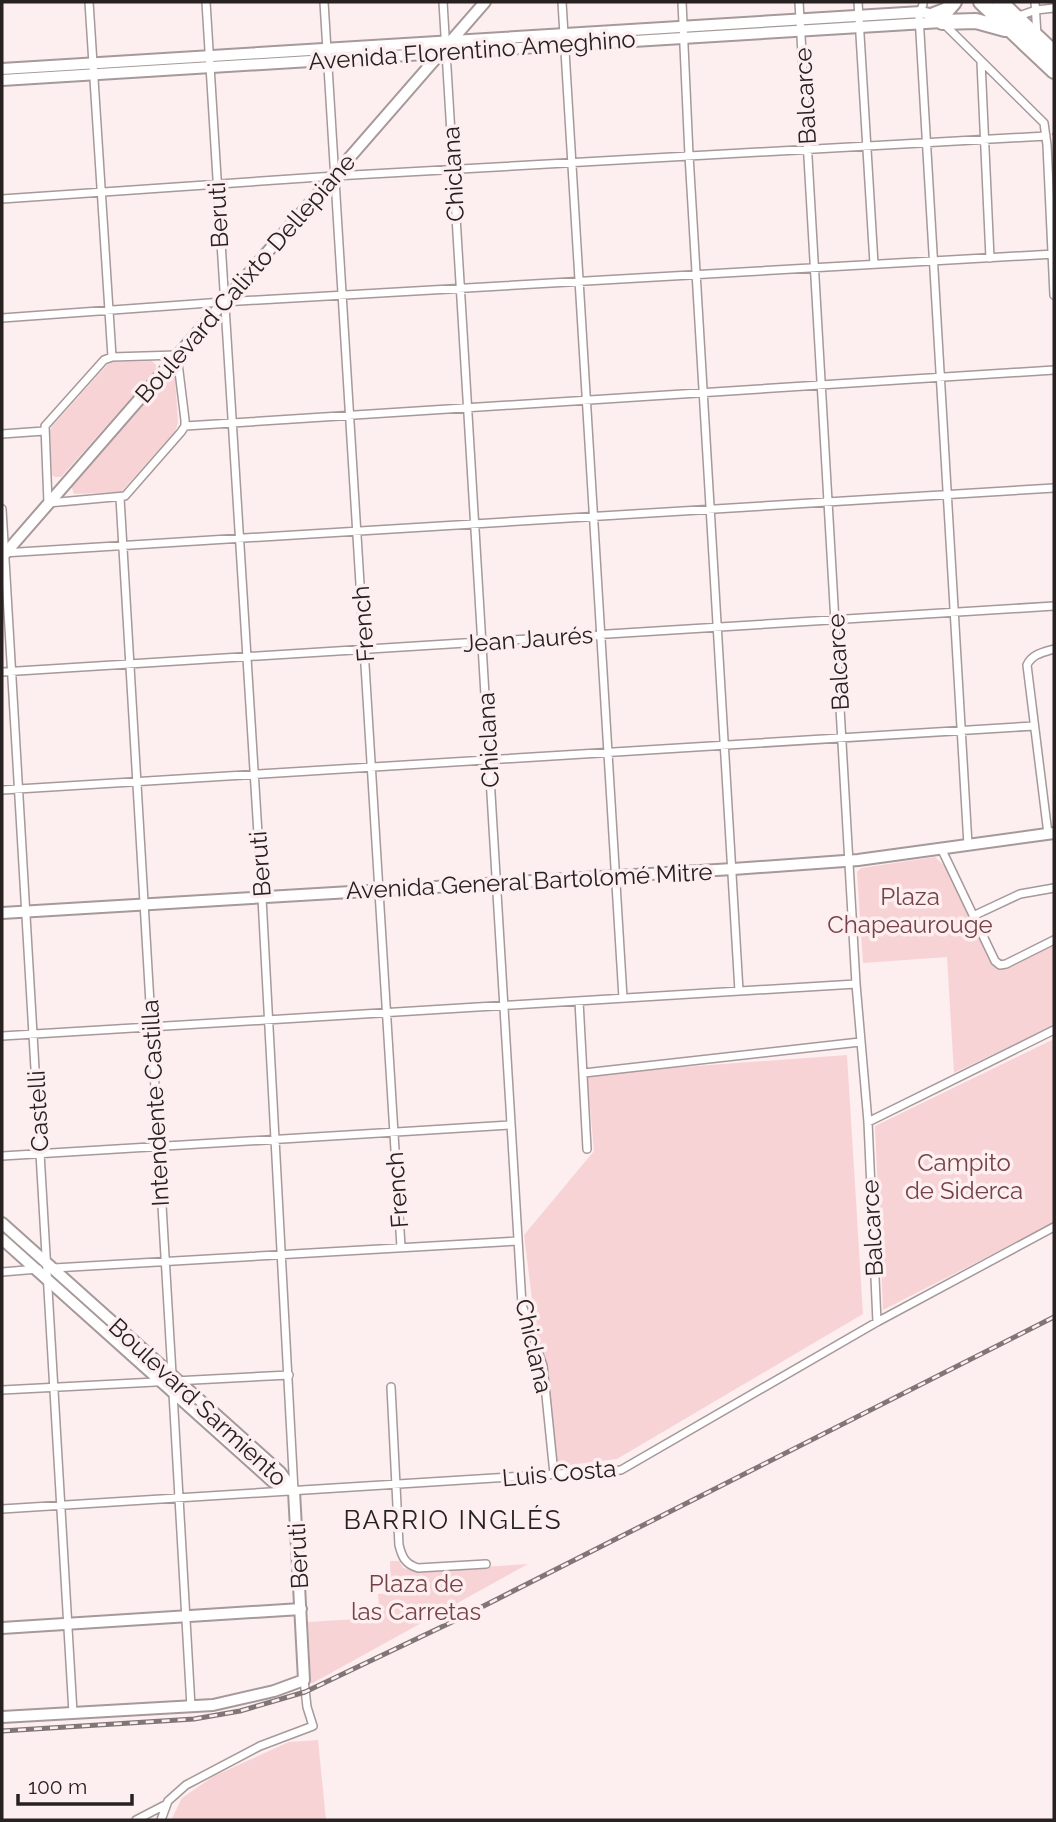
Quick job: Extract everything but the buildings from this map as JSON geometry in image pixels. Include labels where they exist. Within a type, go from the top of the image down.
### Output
[{"type":"highway","points":[[927,13],[947,10],[954,2]]},
{"type":"highway","points":[[981,2],[1054,71]]},
{"type":"highway","points":[[1000,2],[1054,53]]},
{"type":"highway","points":[[927,13],[987,23],[1018,37]]},
{"type":"main road","name":"Boulevard Calixto Dellepiane","points":[[2,555],[485,2]]},
{"type":"main road","name":"Avenida Florentino Ameghino","points":[[2,80],[93,69],[801,25],[927,13]]},
{"type":"main road","name":"Avenida Florentino Ameghino","points":[[2,69],[93,69]]},
{"type":"main road","name":"Avenida General Bartolomé Mitre","points":[[2,913],[733,869],[850,860],[1051,834]]},
{"type":"main road","name":"Boulevard Sarmiento","points":[[2,1223],[46,1270],[171,1382],[272,1481],[294,1492]]},
{"type":"main road","name":"Boulevard Sarmiento","points":[[2,1239],[46,1270]]},
{"type":"main road","name":"Beruti","points":[[294,1492],[304,1680]]},
{"type":"main road","points":[[2,1628],[301,1609]]},
{"type":"main road","points":[[2,1717],[191,1707],[239,1700],[304,1680]]},
{"type":"street","points":[[89,2],[112,357]]},
{"type":"street","name":"Beruti","points":[[205,2],[262,898],[294,1492]]},
{"type":"street","name":"French","points":[[324,2],[401,1247]]},
{"type":"street","name":"Chiclana","points":[[443,2],[522,1305],[543,1366],[554,1474]]},
{"type":"street","points":[[562,2],[624,998]]},
{"type":"street","points":[[682,2],[739,991]]},
{"type":"street","name":"Balcarce","points":[[799,2],[856,984],[868,1122],[877,1322]]},
{"type":"street","points":[[858,2],[874,264]]},
{"type":"street","points":[[1035,6],[1037,37]]},
{"type":"street","points":[[1016,17],[1035,6],[1054,8]]},
{"type":"street","points":[[927,13],[1044,123],[1046,136],[1051,144],[1054,295]]},
{"type":"street","points":[[927,13],[927,142],[968,845]]},
{"type":"street","points":[[981,61],[990,258]]},
{"type":"street","points":[[2,199],[335,176],[1046,136]]},
{"type":"street","points":[[2,318],[223,302],[1053,254]]},
{"type":"street","points":[[185,426],[177,355],[112,357],[104,360],[45,426],[48,503],[125,496],[185,426],[1054,369]]},
{"type":"street","points":[[2,433],[44,431]]},
{"type":"street","points":[[2,555],[1054,488]]},
{"type":"street","name":"Intendente Castilla","points":[[120,498],[191,1707]]},
{"type":"street","name":"Castelli","points":[[2,509],[6,671],[18,789],[34,1034],[73,1713]]},
{"type":"street","name":"Jean Jaurés","points":[[6,671],[1054,606]]},
{"type":"street","points":[[1051,834],[1027,665],[1030,659],[1054,649]]},
{"type":"street","points":[[2,790],[1034,726]]},
{"type":"street","points":[[941,848],[995,961],[1000,965],[1054,940]]},
{"type":"street","points":[[973,916],[1020,894],[1054,888]]},
{"type":"street","points":[[2,1036],[856,984]]},
{"type":"street","points":[[579,1001],[587,1149]]},
{"type":"street","points":[[868,1122],[1054,1030]]},
{"type":"street","points":[[584,1073],[860,1042]]},
{"type":"street","points":[[2,1156],[511,1125]]},
{"type":"street","name":"Luis Costa","points":[[2,1509],[612,1471],[630,1466],[877,1322],[1054,1227]]},
{"type":"street","points":[[2,1272],[518,1241]]},
{"type":"street","points":[[2,1390],[289,1375]]},
{"type":"street","points":[[391,1387],[401,1555],[410,1566],[418,1568],[486,1564]]},
{"type":"street","name":"Beruti","points":[[166,1805],[175,1793],[186,1785],[228,1761],[313,1726],[307,1707],[304,1680]]},
{"type":"street","points":[[136,1820],[166,1805]]},
{"type":"street","points":[[161,1820],[166,1805]]},
{"type":"green space","points":[[152,361],[156,370],[61,477],[52,475],[52,426],[107,365],[112,362]]},
{"type":"green space","points":[[170,375],[175,377],[178,423],[175,432],[121,492],[74,494],[71,486],[164,378]]},
{"type":"green space","name":"Plaza Chapeaurouge","points":[[935,857],[945,866],[990,962],[995,967],[1007,967],[1054,944],[1054,1025],[954,1073],[947,957],[863,963],[857,872],[861,868]]},
{"type":"green space","name":"Campito de Siderca","points":[[1054,1039],[1054,1223],[883,1310],[875,1126]]},
{"type":"green space","points":[[847,1055],[863,1314],[617,1459],[553,1467],[524,1235],[594,1151],[587,1074]]},
{"type":"green space","name":"Plaza de las Carretas","points":[[390,1561],[399,1561],[403,1568],[416,1571],[528,1564],[311,1684],[308,1622],[357,1619],[357,1610],[379,1608],[378,1594],[391,1593]]},
{"type":"green space","points":[[318,1740],[326,1820],[171,1820],[182,1798],[214,1776],[289,1742]]},
{"type":"railway","points":[[2,1731],[194,1719],[240,1711],[305,1692],[454,1621],[1054,1317]]},
{"type":"district","name":"BARRIO INGLÉS","points":[[453,1520]]}]
